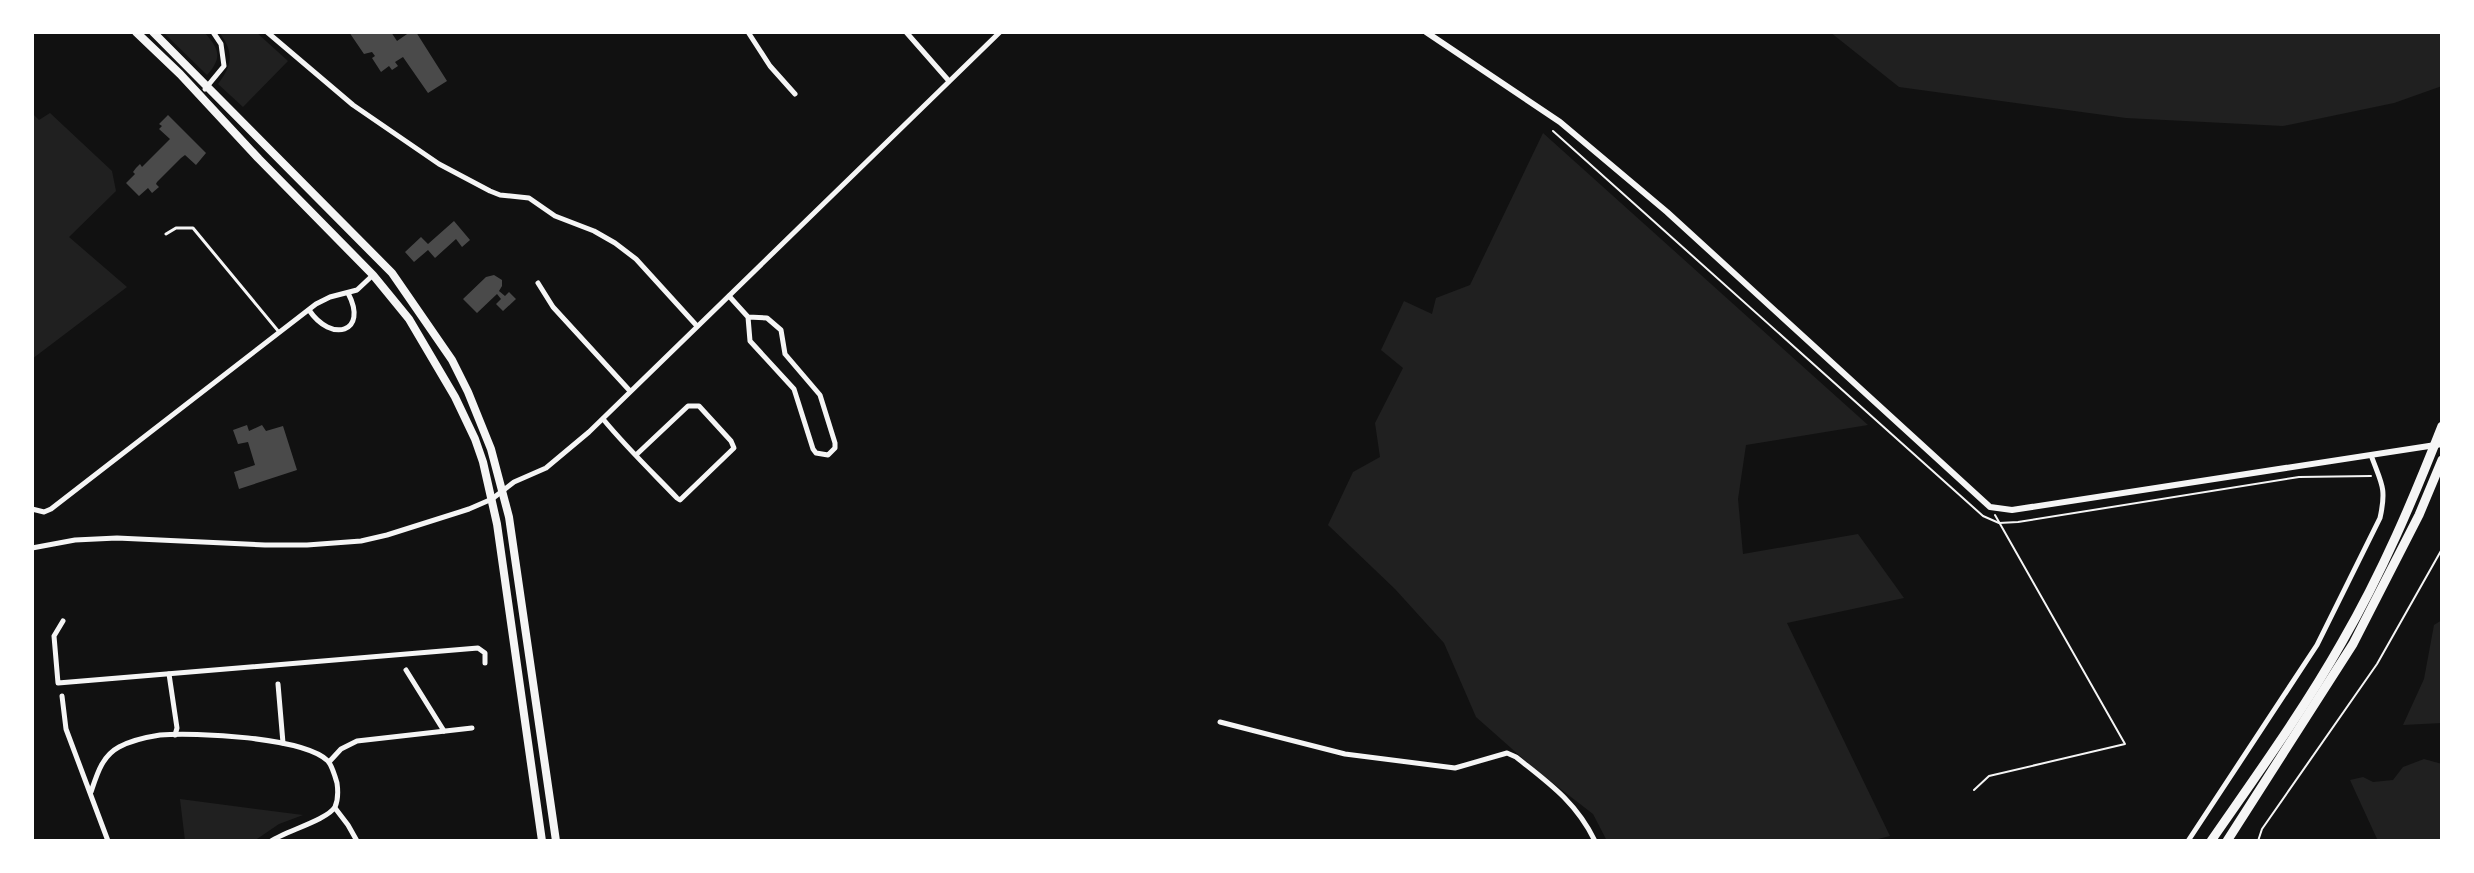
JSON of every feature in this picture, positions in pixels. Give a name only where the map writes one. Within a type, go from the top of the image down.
[{"type":"highway","points":[[2211,841],[2342,642],[2377,576],[2442,426]]},
{"type":"highway","points":[[2227,841],[2353,644],[2390,576],[2442,460]]},
{"type":"main road","points":[[136,32],[373,275],[416,330],[455,397],[475,439],[492,499],[542,841]]},
{"type":"main road","points":[[153,32],[398,280],[463,381],[483,426],[503,490],[556,841]]},
{"type":"street","points":[[198,94],[224,66],[225,55],[213,32]]},
{"type":"street","points":[[267,32],[353,105],[439,164],[500,195],[529,198],[555,216],[615,243],[636,259],[697,326]]},
{"type":"street","points":[[748,32],[770,66],[795,94]]},
{"type":"street","points":[[906,32],[949,81]]},
{"type":"street","points":[[32,548],[75,540],[117,538],[265,545],[336,544],[387,535],[492,499],[514,482],[546,468],[603,419],[1000,32]]},
{"type":"street","points":[[1426,32],[1560,122],[1667,212],[1990,507],[2012,510],[2442,444]]},
{"type":"street","points":[[32,509],[44,512],[51,509],[309,310],[330,297],[357,290],[373,275]]},
{"type":"street","points":[[538,283],[553,307],[630,391]]},
{"type":"street","points":[[309,310],[323,326],[344,330],[354,320],[355,314],[348,293]]},
{"type":"street","points":[[729,296],[748,317],[750,341],[796,392],[813,449],[822,455],[832,452],[835,443],[820,395],[785,354],[781,330],[767,318],[748,317]]},
{"type":"street","points":[[603,419],[636,455],[680,500],[734,448],[699,406],[688,406],[636,455]]},
{"type":"street","points":[[2188,841],[2317,645],[2380,518],[2383,481],[2371,455]]},
{"type":"street","points":[[63,621],[54,636],[58,683],[478,648],[485,653],[485,663]]},
{"type":"street","points":[[406,670],[444,731]]},
{"type":"street","points":[[169,674],[177,728],[175,735]]},
{"type":"street","points":[[278,684],[283,743]]},
{"type":"street","points":[[62,696],[66,729],[108,841]]},
{"type":"street","points":[[1220,722],[1345,754],[1455,768],[1507,753],[1568,799],[1586,822],[1595,841]]},
{"type":"street","points":[[329,762],[350,743],[472,728]]},
{"type":"street","points":[[91,792],[104,760],[120,746],[146,738],[175,735],[283,743],[317,754],[329,762],[338,791],[335,808],[328,815],[271,841]]},
{"type":"street","points":[[335,808],[357,841]]},
{"type":"lane","points":[[166,234],[176,228],[193,228],[279,332]]},
{"type":"path","points":[[1553,131],[1965,502],[1983,516],[1999,523],[2299,477],[2363,478],[2379,475]]},
{"type":"path","points":[[1974,790],[1989,776],[2125,744],[1990,507]]},
{"type":"path","points":[[2258,841],[2262,829],[2377,664],[2442,549]]},
{"type":"shaded area","points":[[163,32],[204,32],[217,53],[207,75]]},
{"type":"shaded area","points":[[219,32],[256,32],[288,61],[243,107],[218,84],[230,58]]},
{"type":"shaded area","points":[[1830,32],[2442,32],[2442,86],[2394,103],[2283,126],[2126,118],[1899,87]]},
{"type":"shaded area","points":[[32,113],[39,120],[50,113],[112,171],[116,191],[69,237],[127,287],[32,359]]},
{"type":"shaded area","points":[[1543,133],[1868,425],[1746,445],[1738,499],[1743,554],[1858,534],[1904,598],[1787,623],[1890,836],[1870,841],[1607,841],[1593,814],[1536,770],[1476,717],[1444,643],[1395,589],[1328,525],[1353,472],[1380,457],[1375,423],[1403,368],[1381,350],[1404,301],[1432,314],[1436,298],[1470,285]]},
{"type":"shaded area","points":[[2442,620],[2442,723],[2403,725],[2424,679],[2434,625]]},
{"type":"shaded area","points":[[2424,759],[2442,764],[2442,841],[2378,841],[2350,780],[2363,777],[2373,782],[2393,780],[2403,767]]},
{"type":"shaded area","points":[[180,799],[303,815],[279,824],[254,841],[185,841]]},
{"type":"building","points":[[349,32],[391,32],[397,41],[410,32],[416,32],[447,81],[428,93],[403,57],[395,62],[398,66],[392,70],[389,66],[381,72],[372,58],[375,56],[372,52],[364,54]]},
{"type":"building","points":[[168,115],[206,153],[196,165],[185,155],[157,182],[159,187],[152,193],[148,188],[139,196],[126,183],[140,164],[142,167],[170,139],[159,129],[162,126],[159,124]]},
{"type":"building","points":[[454,221],[470,240],[462,247],[456,239],[435,258],[428,250],[414,262],[405,252],[421,237],[428,244]]},
{"type":"building","points":[[494,275],[502,280],[499,291],[505,296],[509,292],[516,299],[503,311],[496,304],[501,299],[497,294],[477,313],[463,299],[486,277]]},
{"type":"building","points":[[247,425],[249,431],[262,425],[266,431],[283,426],[297,470],[239,489],[234,472],[255,465],[248,442],[238,444],[233,430]]}]
